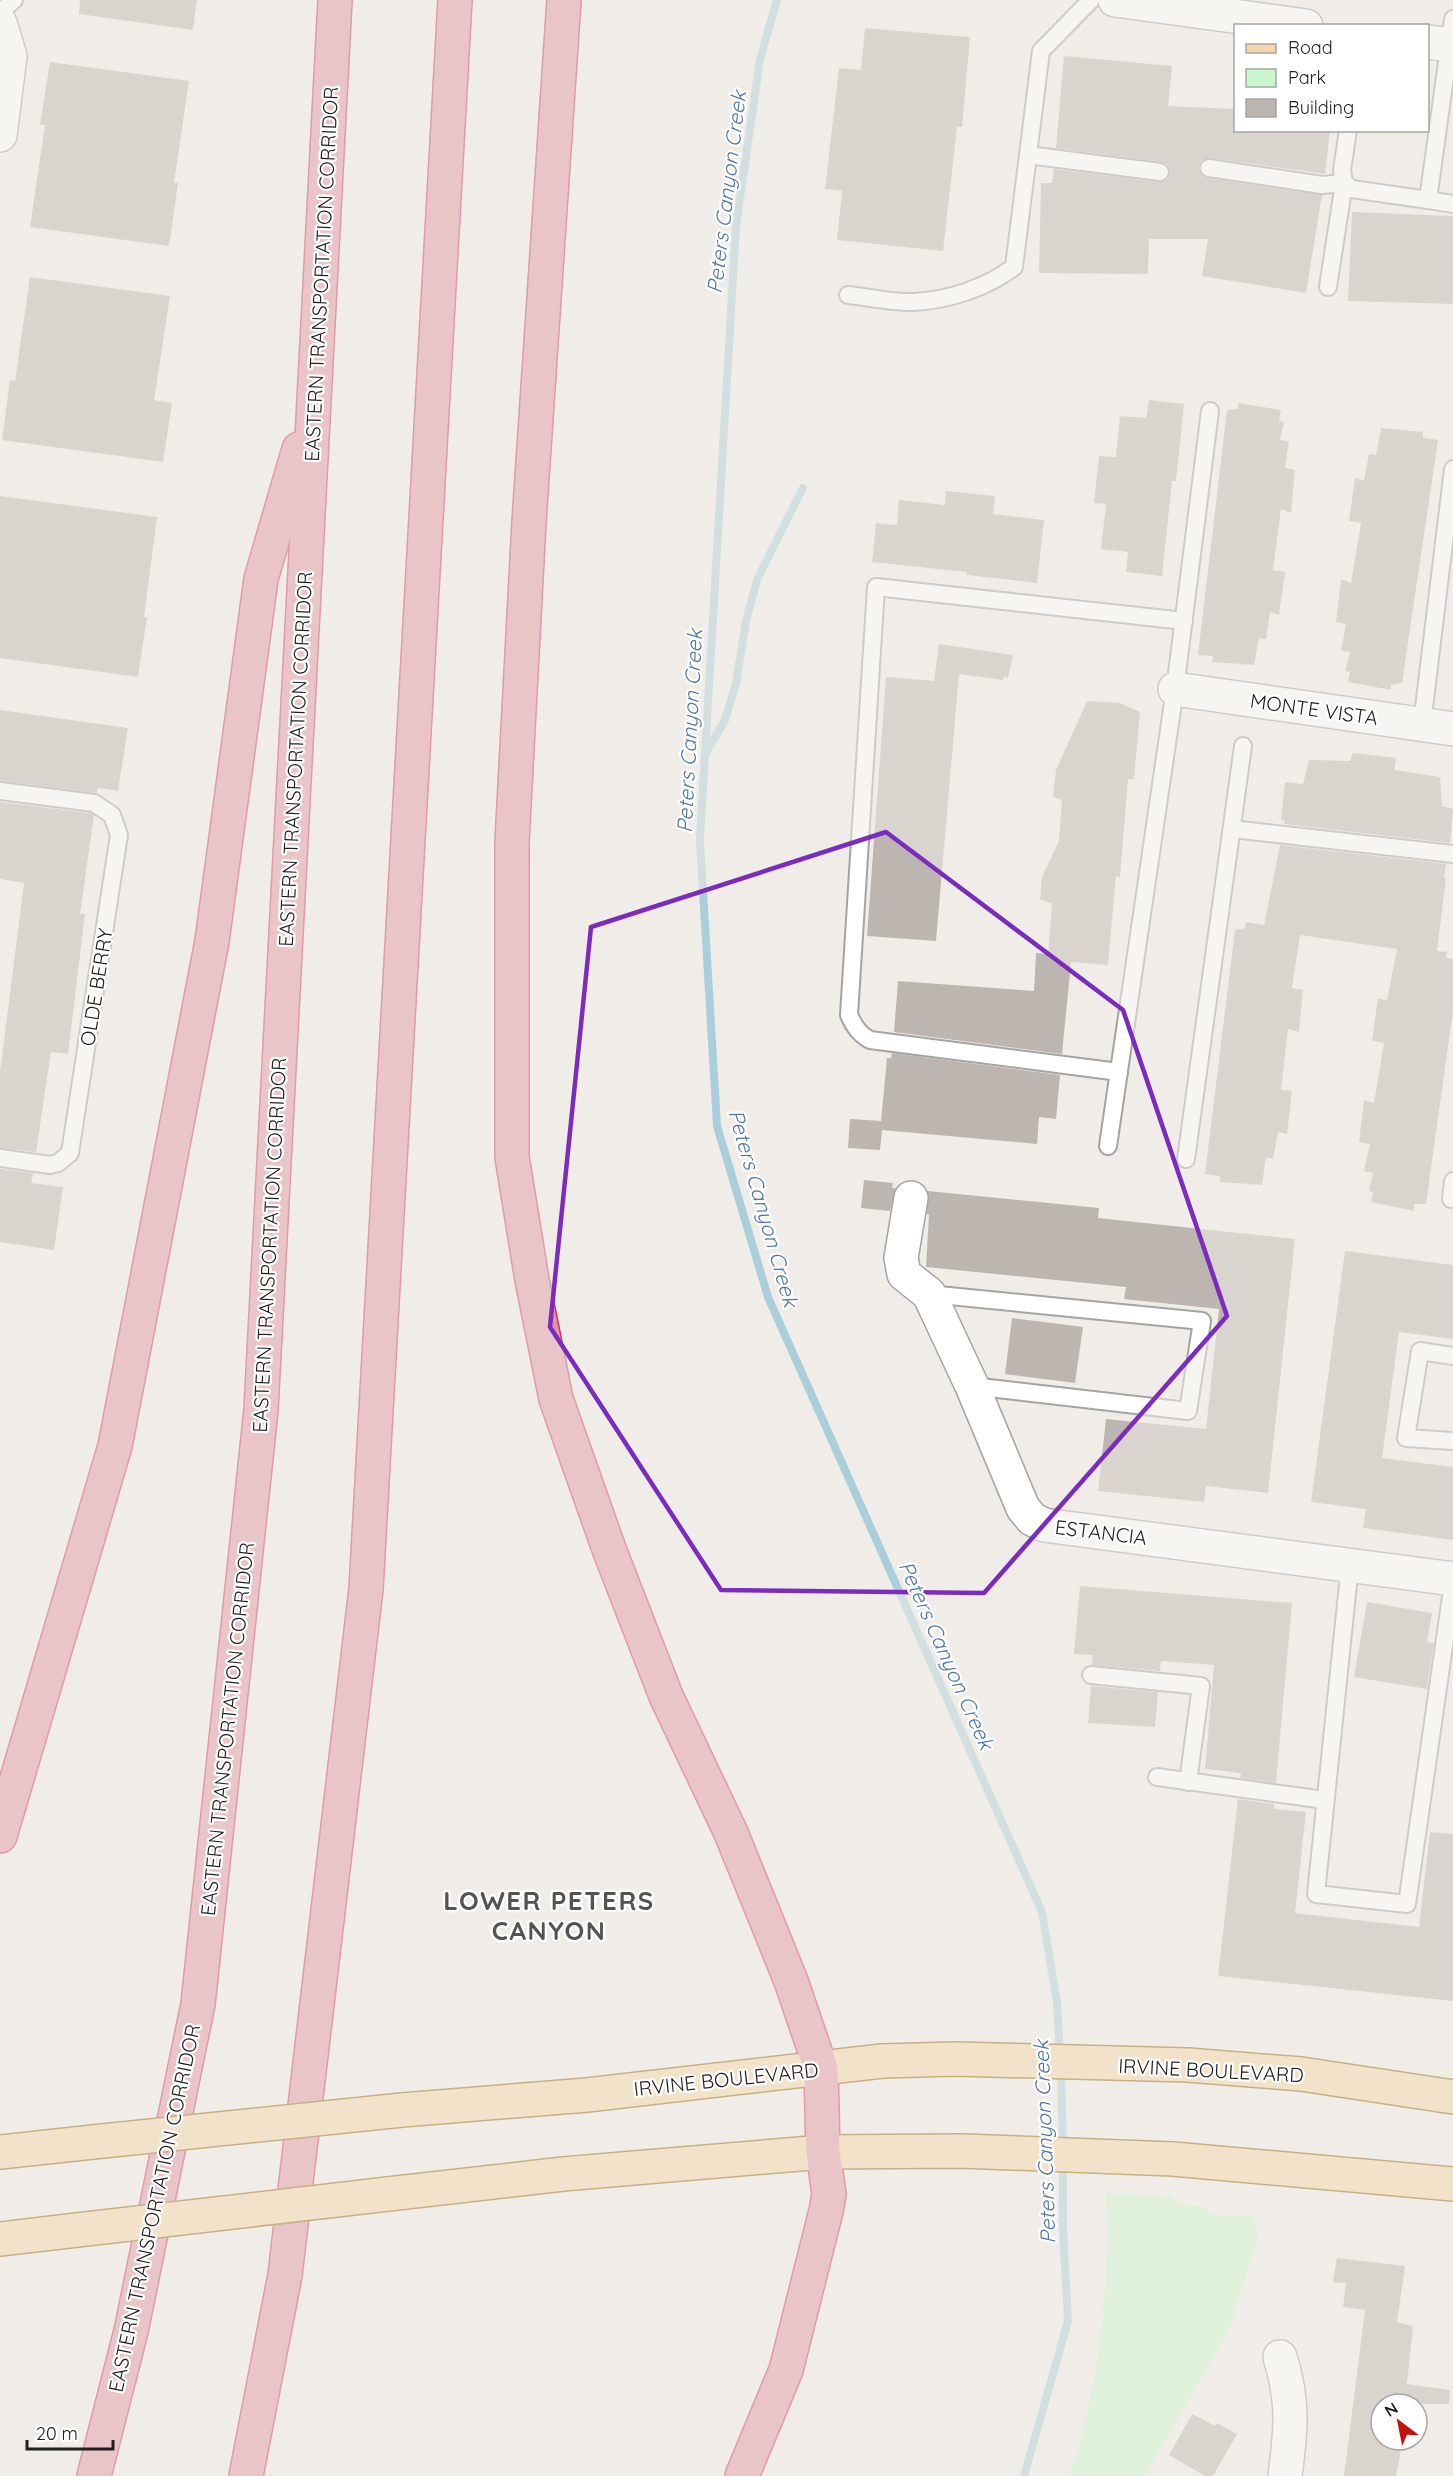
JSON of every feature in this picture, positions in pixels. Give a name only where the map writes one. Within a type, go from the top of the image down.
[{"type":"highway","name":"EASTERN TRANSPORTATION CORRIDOR","points":[[94,2476],[131,2331],[198,2004],[261,1410],[335,0]]},
{"type":"highway","points":[[246,2476],[285,2275],[366,1589],[455,0]]},
{"type":"highway","points":[[564,0],[529,522],[512,842],[512,1157],[532,1280],[556,1399],[666,1696],[731,1833],[791,1981],[821,2068],[823,2152],[829,2194],[826,2211],[786,2370],[742,2476]]},
{"type":"highway","points":[[0,1836],[115,1446],[212,941],[261,579],[315,395]]},
{"type":"main road","name":"IRVINE BOULEVARD","points":[[0,2152],[402,2110],[587,2095],[882,2061],[956,2059],[1170,2065],[1301,2074],[1453,2097]]},
{"type":"main road","points":[[0,2239],[563,2174],[823,2152],[962,2151],[1173,2159],[1453,2184]]},
{"type":"street","points":[[1115,0],[1291,24]]},
{"type":"street","points":[[0,23],[10,56],[0,135]]},
{"type":"street","name":"MONTE VISTA","points":[[1175,689],[1437,727]]},
{"type":"street","name":"ESTANCIA","points":[[911,1198],[901,1258],[904,1274],[929,1294],[972,1386],[1023,1508],[1032,1519],[1044,1525],[1350,1565],[1453,1581]]},
{"type":"street","points":[[1280,2357],[1288,2382],[1292,2427],[1285,2476]]},
{"type":"lane","points":[[0,12],[14,0]]},
{"type":"lane","points":[[848,295],[912,302],[956,295],[996,280],[1014,267],[1041,51],[1091,0]]},
{"type":"lane","points":[[1428,200],[1435,100],[1446,38]]},
{"type":"lane","points":[[1328,286],[1344,183],[1342,170],[1347,132]]},
{"type":"lane","points":[[1028,155],[1160,172]]},
{"type":"lane","points":[[1209,168],[1322,185],[1344,183],[1352,189],[1453,204]]},
{"type":"lane","points":[[1108,1146],[1175,689],[1210,411]]},
{"type":"lane","points":[[1437,727],[1453,469]]},
{"type":"lane","points":[[1119,1072],[870,1040],[855,1027],[849,1015],[876,587],[1184,621]]},
{"type":"lane","points":[[1186,1159],[1243,746]]},
{"type":"lane","name":"OLDE BERRY","points":[[0,791],[94,803],[112,815],[119,835],[70,1153],[50,1165],[0,1158]]},
{"type":"lane","points":[[1232,830],[1453,854]]},
{"type":"lane","points":[[1451,1199],[1453,1181]]},
{"type":"lane","points":[[929,1294],[1202,1321],[1188,1411],[972,1386]]},
{"type":"lane","points":[[1453,1356],[1420,1351],[1406,1438],[1453,1441]]},
{"type":"lane","points":[[1350,1565],[1316,1894],[1407,1904],[1453,1581]]},
{"type":"lane","points":[[1090,1675],[1201,1686],[1188,1782]]},
{"type":"lane","points":[[1156,1777],[1325,1800]]},
{"type":"highlighted area","points":[[886,832],[1123,1010],[1227,1316],[984,1593],[721,1590],[550,1327],[591,927]]},
{"type":"green space","points":[[1106,2193],[1172,2196],[1177,2203],[1201,2205],[1213,2215],[1254,2216],[1258,2237],[1229,2331],[1145,2476],[1070,2476],[1088,2407],[1100,2336],[1106,2265]]},
{"type":"building","points":[[80,0],[197,0],[193,30],[79,14]]},
{"type":"building","points":[[865,28],[970,37],[962,127],[957,127],[943,251],[837,240],[842,191],[825,189],[839,68],[861,70]]},
{"type":"building","points":[[1064,56],[1172,66],[1168,106],[1234,109],[1234,132],[1330,132],[1325,174],[1211,158],[1201,161],[1199,167],[1202,176],[1207,178],[1322,195],[1306,293],[1202,276],[1208,239],[1149,239],[1148,274],[1039,273],[1041,183],[1052,183],[1054,169],[1159,182],[1168,179],[1170,173],[1167,164],[1161,162],[1056,148]]},
{"type":"building","points":[[50,62],[189,81],[174,183],[178,183],[169,246],[30,227],[45,125],[40,125]]},
{"type":"building","points":[[1352,212],[1453,216],[1453,304],[1348,301]]},
{"type":"building","points":[[30,277],[170,296],[154,400],[172,403],[163,462],[2,440],[10,380],[15,381]]},
{"type":"building","points":[[1149,400],[1184,404],[1176,481],[1172,481],[1162,576],[1126,572],[1128,552],[1101,549],[1106,504],[1094,503],[1099,456],[1116,457],[1120,416],[1146,418]]},
{"type":"building","points":[[1238,403],[1281,410],[1279,420],[1284,422],[1280,440],[1289,441],[1285,468],[1295,470],[1291,513],[1281,509],[1273,570],[1285,572],[1279,615],[1270,612],[1266,639],[1259,638],[1254,665],[1212,662],[1213,656],[1198,655],[1227,410],[1238,409]]},
{"type":"building","points":[[1381,428],[1423,432],[1423,438],[1438,440],[1402,683],[1391,685],[1391,690],[1348,682],[1350,672],[1345,671],[1350,652],[1341,651],[1346,624],[1336,622],[1341,579],[1351,583],[1361,523],[1349,521],[1355,478],[1364,481],[1369,454],[1376,455]]},
{"type":"building","points":[[946,491],[995,496],[993,514],[1044,520],[1037,583],[967,575],[967,572],[872,562],[876,523],[897,525],[899,500],[945,505]]},
{"type":"building","points":[[0,496],[157,517],[144,617],[147,617],[138,677],[0,658]]},
{"type":"building","points":[[939,644],[1013,655],[1008,678],[1004,677],[1003,680],[959,674],[936,941],[867,936],[886,677],[934,681]]},
{"type":"building","points":[[1087,701],[1120,703],[1140,712],[1134,779],[1128,779],[1120,877],[1116,876],[1108,965],[1071,962],[1062,1054],[894,1032],[898,981],[1034,991],[1036,953],[1048,954],[1052,904],[1040,899],[1042,877],[1059,841],[1062,800],[1053,797],[1056,770]]},
{"type":"building","points":[[0,710],[128,728],[118,791],[98,788],[97,793],[0,781]]},
{"type":"building","points":[[1353,753],[1396,758],[1394,770],[1440,777],[1442,806],[1453,809],[1450,843],[1284,824],[1285,821],[1281,820],[1285,782],[1303,784],[1309,760],[1350,761]]},
{"type":"building","points":[[0,802],[94,815],[80,914],[85,914],[68,1054],[51,1052],[36,1152],[0,1148],[0,1072],[24,883],[0,879]]},
{"type":"building","points":[[1280,845],[1446,864],[1437,951],[1447,952],[1446,958],[1453,959],[1453,1011],[1426,1204],[1414,1204],[1414,1211],[1371,1202],[1373,1192],[1369,1191],[1373,1173],[1364,1171],[1370,1144],[1359,1142],[1364,1100],[1374,1103],[1384,1043],[1372,1041],[1378,998],[1387,1000],[1397,949],[1300,935],[1292,988],[1303,990],[1299,1032],[1288,1029],[1281,1090],[1292,1091],[1287,1134],[1278,1132],[1273,1159],[1266,1157],[1262,1185],[1220,1182],[1220,1176],[1205,1174],[1235,930],[1245,928],[1246,922],[1264,925]]},
{"type":"building","points":[[892,1053],[1060,1075],[1056,1119],[1039,1117],[1037,1144],[882,1130],[880,1150],[848,1148],[850,1119],[881,1121],[887,1058],[891,1058]]},
{"type":"building","points":[[0,1169],[33,1173],[31,1183],[63,1187],[54,1250],[0,1242]]},
{"type":"building","points":[[864,1180],[893,1183],[892,1188],[896,1188],[890,1211],[861,1208]]},
{"type":"building","points":[[928,1191],[1099,1208],[1098,1218],[1295,1239],[1268,1493],[1206,1486],[1204,1502],[1098,1491],[1106,1419],[1206,1429],[1219,1309],[1124,1299],[1126,1287],[926,1267]]},
{"type":"building","points":[[1345,1251],[1453,1265],[1453,1339],[1399,1332],[1382,1458],[1453,1467],[1453,1540],[1363,1528],[1366,1509],[1311,1502]]},
{"type":"building","points":[[1012,1318],[1083,1327],[1075,1383],[1005,1374]]},
{"type":"building","points":[[1080,1586],[1292,1603],[1276,1783],[1240,1778],[1241,1773],[1205,1769],[1214,1665],[1161,1661],[1160,1671],[1092,1665],[1093,1655],[1074,1654]]},
{"type":"building","points":[[1367,1602],[1432,1613],[1427,1642],[1434,1643],[1427,1689],[1354,1677]]},
{"type":"building","points":[[1091,1686],[1158,1692],[1155,1727],[1088,1723]]},
{"type":"building","points":[[1238,1799],[1274,1804],[1274,1809],[1306,1812],[1295,1913],[1419,1927],[1430,1832],[1453,1834],[1453,2001],[1218,1976]]},
{"type":"building","points":[[1337,2258],[1405,2266],[1397,2322],[1413,2326],[1407,2384],[1450,2390],[1449,2404],[1429,2404],[1429,2392],[1369,2392],[1369,2452],[1400,2452],[1396,2476],[1344,2476],[1365,2310],[1343,2307],[1346,2283],[1333,2282]]},
{"type":"building","points":[[1192,2414],[1215,2426],[1217,2423],[1237,2434],[1213,2476],[1205,2476],[1169,2455]]},
{"type":"waterway","name":"Peters Canyon Creek","points":[[777,0],[760,59],[736,226],[700,840],[717,1126],[768,1297],[1042,1912],[1057,2003],[1060,2056]]},
{"type":"waterway","points":[[706,753],[725,720],[736,683],[746,621],[757,580],[803,488]]},
{"type":"waterway","name":"Peters Canyon Creek","points":[[1061,2069],[1063,2149]]},
{"type":"waterway","name":"Peters Canyon Creek","points":[[1024,2476],[1068,2321],[1063,2230],[1063,2162]]},
{"type":"district","name":"LOWER PETERS CANYON","points":[[549,1915]]}]
